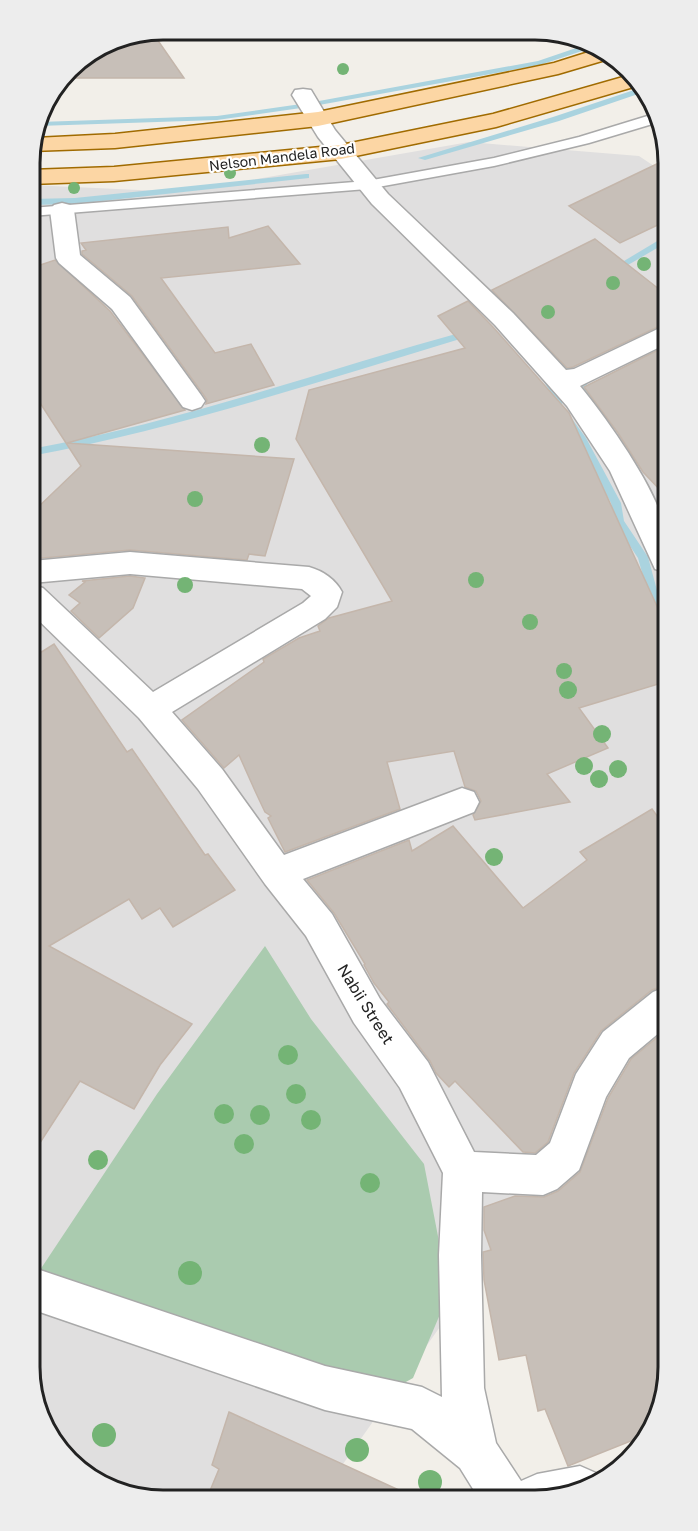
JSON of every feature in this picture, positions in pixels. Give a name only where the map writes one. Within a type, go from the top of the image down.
[{"type":"main road","name":"Nelson Mandela Road","points":[[42,145],[114,141],[318,119],[558,68],[595,57]]},
{"type":"main road","name":"Nelson Mandela Road","points":[[41,177],[114,174],[341,152],[496,120],[626,83]]},
{"type":"street","points":[[303,95],[341,152],[398,220],[512,327],[560,380],[618,461],[635,492],[658,544]]},
{"type":"street","points":[[62,210],[68,258],[121,303],[192,401]]},
{"type":"street","points":[[560,380],[579,378],[658,337]]},
{"type":"street","points":[[41,571],[129,563],[309,578],[327,592],[326,599],[314,611],[150,709]]},
{"type":"street","name":"Nabii Street","points":[[41,604],[150,709],[210,779],[319,925],[367,1011],[414,1076],[463,1171],[460,1255],[462,1388],[476,1452],[501,1490]]},
{"type":"street","points":[[278,873],[462,801]]},
{"type":"street","points":[[463,1171],[543,1176],[565,1156],[590,1087],[615,1045],[657,1011]]},
{"type":"street","points":[[40,1290],[324,1388],[422,1409],[476,1452]]},
{"type":"lane","points":[[41,211],[367,185],[494,162],[584,140],[649,120]]},
{"type":"shaded area","points":[[469,142],[639,156],[658,169],[657,1019],[325,1490],[156,1490],[124,1484],[109,1478],[83,1460],[61,1436],[45,1399],[40,1367],[41,186],[183,192]]},
{"type":"green space","points":[[265,946],[311,1019],[424,1164],[449,1293],[413,1378],[372,1401],[213,1367],[40,1313],[40,1270],[157,1094]]},
{"type":"building","points":[[158,41],[184,78],[76,78],[95,61],[117,50],[140,43]]},
{"type":"building","points":[[658,163],[658,225],[620,243],[569,206]]},
{"type":"building","points":[[268,226],[300,264],[161,278],[215,353],[251,344],[274,385],[206,404],[207,400],[203,394],[132,296],[82,254],[82,251],[86,250],[81,243],[228,227],[229,238]]},
{"type":"building","points":[[595,239],[658,288],[658,327],[567,368],[492,290]]},
{"type":"building","points":[[55,260],[110,311],[185,410],[67,443],[294,459],[265,556],[249,554],[247,560],[130,550],[41,558],[41,505],[81,466],[41,404],[41,265]]},
{"type":"building","points":[[468,301],[569,413],[658,608],[658,684],[579,708],[608,748],[547,774],[570,802],[475,820],[473,815],[481,801],[476,791],[465,787],[454,751],[387,762],[400,809],[285,852],[268,818],[271,816],[265,812],[239,755],[224,768],[182,720],[264,662],[263,659],[299,638],[320,631],[318,626],[329,618],[392,601],[296,439],[309,390],[465,348],[438,316]]},
{"type":"building","points":[[658,350],[658,487],[643,472],[584,387]]},
{"type":"building","points":[[130,576],[145,578],[133,608],[99,638],[71,611],[80,603],[69,595],[85,582],[82,581]]},
{"type":"building","points":[[54,644],[127,752],[132,749],[205,855],[208,854],[235,890],[173,927],[160,908],[142,919],[129,899],[49,946],[192,1024],[160,1065],[134,1109],[80,1081],[40,1142],[41,653]]},
{"type":"building","points":[[652,809],[657,816],[657,988],[601,1031],[574,1073],[548,1142],[535,1153],[523,1152],[455,1081],[449,1087],[436,1073],[430,1061],[387,1004],[389,1002],[374,983],[334,913],[307,880],[409,840],[412,851],[453,826],[523,908],[587,860],[580,852]]},
{"type":"building","points":[[657,1037],[657,1375],[655,1391],[648,1414],[633,1440],[568,1466],[545,1409],[538,1411],[526,1355],[499,1360],[484,1280],[483,1252],[491,1250],[484,1230],[484,1207],[515,1196],[544,1197],[558,1191],[580,1172],[608,1098],[631,1059]]},
{"type":"building","points":[[229,1412],[399,1490],[210,1490],[219,1469],[212,1465]]},
{"type":"waterway","points":[[47,124],[217,118],[308,105],[540,63],[579,49]]},
{"type":"waterway","points":[[422,158],[556,119],[635,93]]},
{"type":"waterway","points":[[41,202],[75,201],[306,176]]},
{"type":"waterway","points":[[613,270],[658,244]]},
{"type":"waterway","points":[[527,323],[536,336],[579,378],[601,416]]},
{"type":"waterway","points":[[41,451],[90,442],[230,405],[470,333]]},
{"type":"waterway","points":[[548,380],[558,397],[557,405],[581,438],[616,503],[619,522],[643,557],[658,603]]}]
